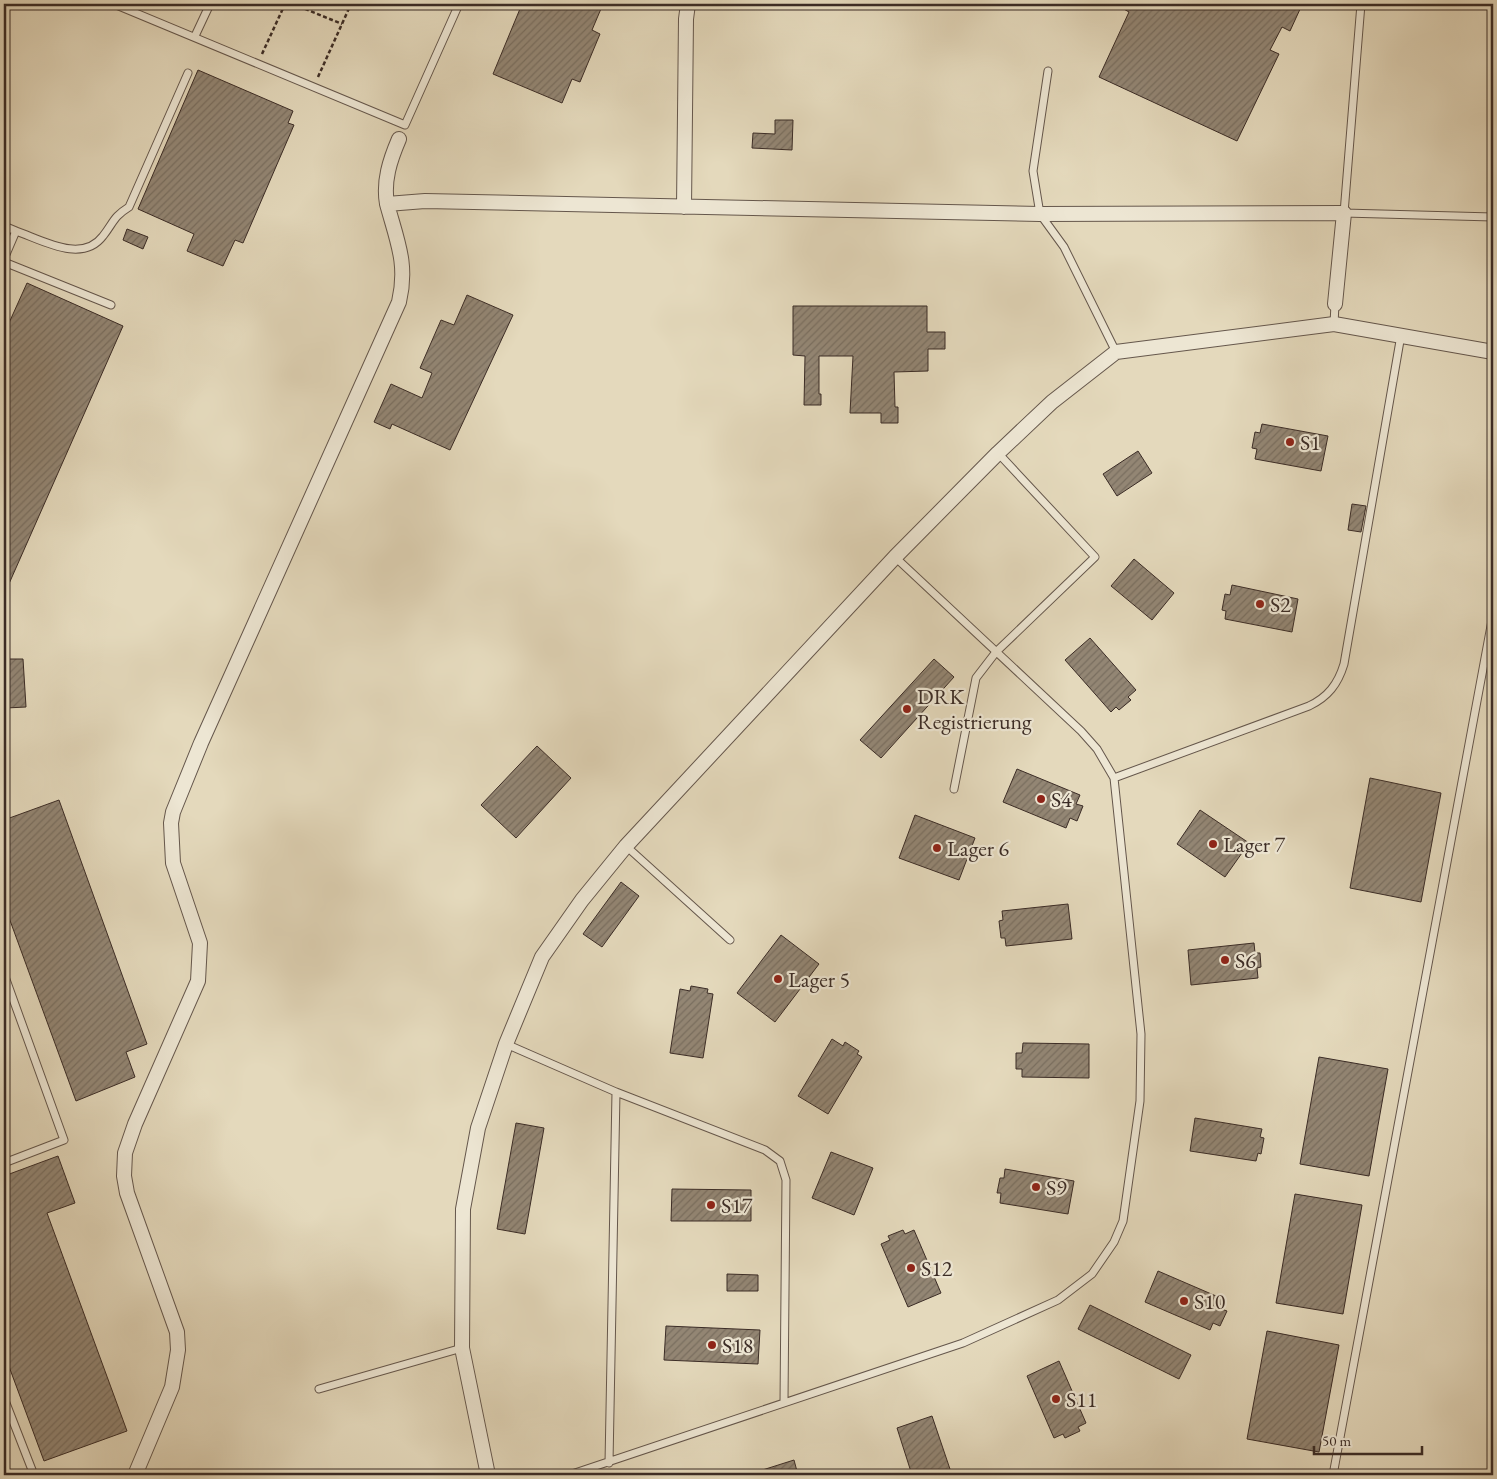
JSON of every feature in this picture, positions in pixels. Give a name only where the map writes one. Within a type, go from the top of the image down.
[{"type":"street","points":[[684,206],[686,20],[688,4]]},
{"type":"street","points":[[134,1475],[166,1405],[177,1366],[177,1332],[127,1193],[124,1176],[125,1153],[134,1124],[198,981],[200,943],[174,863],[171,845],[173,812],[212,716],[399,302],[404,282],[403,263],[385,190],[388,170],[399,139]]},
{"type":"street","points":[[387,204],[425,201],[1040,214],[1344,213],[1336,304]]},
{"type":"street","points":[[488,1475],[462,1348],[463,1209],[478,1128],[506,1044],[542,956],[582,900],[626,846],[895,557],[998,452],[1052,402],[1116,352],[1334,324],[1493,352]]},
{"type":"lane","points":[[114,4],[258,62],[406,125]]},
{"type":"lane","points":[[195,36],[210,4]]},
{"type":"lane","points":[[399,139],[459,4]]},
{"type":"lane","points":[[1361,4],[1344,213],[1493,217]]},
{"type":"lane","points":[[1048,71],[1033,171],[1040,214],[1064,246],[1116,352]]},
{"type":"lane","points":[[4,226],[68,250],[85,249],[95,245],[115,216],[129,207],[188,73]]},
{"type":"lane","points":[[16,231],[4,260],[111,305]]},
{"type":"lane","points":[[1334,324],[1336,304]]},
{"type":"lane","points":[[1114,778],[1309,706],[1324,698],[1335,686],[1344,664],[1402,335]]},
{"type":"lane","points":[[954,789],[976,678],[996,652],[1095,556],[998,452]]},
{"type":"lane","points":[[569,1475],[963,1343],[1058,1300],[1092,1274],[1114,1242],[1123,1221],[1140,1101],[1141,1034],[1114,778],[1097,749],[1081,731],[895,557]]},
{"type":"lane","points":[[1333,1475],[1493,615]]},
{"type":"lane","points":[[626,846],[730,940]]},
{"type":"lane","points":[[4,974],[64,1140],[4,1162]]},
{"type":"lane","points":[[506,1044],[616,1092],[776,1156],[783,1167],[786,1180],[784,1402]]},
{"type":"lane","points":[[609,1463],[616,1092]]},
{"type":"lane","points":[[319,1390],[462,1348]]},
{"type":"lane","points":[[4,1398],[34,1475]]},
{"type":"path","points":[[258,62],[285,4]]},
{"type":"path","points":[[293,4],[342,24]]},
{"type":"path","points":[[314,86],[351,4]]},
{"type":"building","points":[[522,4],[603,4],[592,30],[600,34],[580,82],[572,79],[562,103],[493,74]]},
{"type":"building","points":[[1115,4],[1294,4],[1301,7],[1290,31],[1282,27],[1270,50],[1279,54],[1237,141],[1099,77],[1129,12]]},
{"type":"building","points":[[198,70],[293,111],[288,123],[294,125],[243,243],[235,240],[223,266],[187,251],[194,234],[138,209]]},
{"type":"building","points":[[775,120],[793,120],[792,150],[752,148],[753,133],[775,134]]},
{"type":"building","points":[[127,229],[148,237],[143,249],[123,240]]},
{"type":"building","points":[[27,283],[123,326],[4,595],[4,334]]},
{"type":"building","points":[[467,295],[513,315],[450,450],[392,424],[390,429],[374,422],[391,384],[422,398],[432,373],[420,368],[441,320],[454,325]]},
{"type":"building","points":[[793,306],[927,306],[927,332],[945,332],[945,349],[928,349],[928,371],[894,372],[895,407],[898,407],[898,423],[881,423],[881,413],[850,413],[853,356],[819,356],[819,394],[821,394],[821,405],[804,405],[805,356],[793,355]]},
{"type":"building","name":"S1","points":[[1262,424],[1328,436],[1321,471],[1255,459],[1257,449],[1252,448],[1255,432],[1260,433]]},
{"type":"building","points":[[1138,451],[1152,473],[1117,496],[1103,474]]},
{"type":"building","points":[[1352,504],[1366,506],[1361,532],[1348,530]]},
{"type":"building","points":[[1134,559],[1174,593],[1152,620],[1111,586]]},
{"type":"building","name":"S2","points":[[1232,585],[1298,599],[1292,632],[1225,619],[1226,611],[1222,610],[1225,594],[1230,595]]},
{"type":"building","points":[[1090,638],[1136,690],[1128,697],[1131,700],[1119,710],[1116,707],[1111,712],[1065,660]]},
{"type":"building","points":[[4,659],[23,659],[26,707],[6,708]]},
{"type":"building","name":"DRK Registrierung","points":[[934,659],[954,677],[881,758],[860,740]]},
{"type":"building","points":[[537,746],[571,778],[516,838],[481,805]]},
{"type":"building","name":"S4","points":[[1017,769],[1080,795],[1076,804],[1083,806],[1077,821],[1070,818],[1066,828],[1003,802]]},
{"type":"building","points":[[1370,778],[1441,793],[1421,902],[1350,888]]},
{"type":"building","points":[[59,800],[147,1044],[126,1052],[135,1077],[76,1101],[4,904],[4,820]]},
{"type":"building","name":"Lager 7","points":[[1200,810],[1249,843],[1225,877],[1177,844]]},
{"type":"building","name":"Lager 6","points":[[915,815],[975,838],[959,880],[899,858]]},
{"type":"building","points":[[621,882],[639,896],[602,947],[583,934]]},
{"type":"building","points":[[1068,904],[1072,939],[1006,946],[1005,938],[1001,938],[999,921],[1003,920],[1002,911]]},
{"type":"building","name":"Lager 5","points":[[781,935],[819,964],[775,1022],[737,993]]},
{"type":"building","name":"S6","points":[[1254,943],[1255,953],[1260,953],[1261,967],[1257,968],[1258,978],[1191,985],[1188,950]]},
{"type":"building","points":[[691,986],[708,989],[707,993],[713,994],[703,1058],[670,1053],[680,989],[690,991]]},
{"type":"building","points":[[832,1039],[843,1046],[845,1042],[859,1051],[857,1054],[862,1057],[828,1114],[798,1096]]},
{"type":"building","points":[[1023,1043],[1089,1044],[1089,1078],[1022,1077],[1022,1069],[1016,1069],[1016,1053],[1022,1053]]},
{"type":"building","points":[[1319,1057],[1388,1069],[1369,1176],[1300,1164]]},
{"type":"building","points":[[1195,1118],[1262,1129],[1260,1137],[1264,1138],[1261,1154],[1258,1153],[1256,1161],[1190,1151]]},
{"type":"building","points":[[516,1123],[544,1128],[525,1234],[497,1229]]},
{"type":"building","points":[[831,1152],[873,1168],[854,1215],[812,1198]]},
{"type":"building","points":[[58,1156],[75,1203],[47,1213],[127,1431],[44,1461],[4,1353],[4,1176]]},
{"type":"building","name":"S9","points":[[1005,1169],[1074,1181],[1068,1214],[1000,1203],[1001,1193],[997,1193],[1000,1178],[1004,1178]]},
{"type":"building","name":"S17","points":[[672,1189],[751,1190],[751,1221],[671,1221]]},
{"type":"building","points":[[1295,1194],[1362,1205],[1343,1314],[1276,1303]]},
{"type":"building","name":"S12","points":[[903,1230],[905,1234],[914,1230],[941,1293],[908,1307],[881,1244],[890,1240],[888,1236]]},
{"type":"building","name":"S10","points":[[1158,1271],[1223,1299],[1219,1308],[1227,1311],[1220,1326],[1213,1323],[1210,1330],[1145,1302]]},
{"type":"building","points":[[727,1274],[758,1275],[758,1291],[727,1291]]},
{"type":"building","points":[[1090,1305],[1191,1355],[1179,1379],[1078,1329]]},
{"type":"building","name":"S18","points":[[666,1326],[760,1330],[758,1364],[664,1360]]},
{"type":"building","points":[[1267,1331],[1339,1345],[1319,1452],[1247,1439]]},
{"type":"building","name":"S11","points":[[1059,1361],[1086,1423],[1078,1427],[1080,1431],[1065,1438],[1063,1434],[1054,1438],[1027,1376]]},
{"type":"building","points":[[932,1416],[952,1475],[912,1475],[897,1428]]},
{"type":"building","points":[[794,1460],[798,1475],[753,1475],[753,1473]]},
{"type":"place","name":"S1","points":[[1290,442]]},
{"type":"place","name":"S2","points":[[1260,604]]},
{"type":"place","name":"DRK Registrierung","points":[[907,709]]},
{"type":"place","name":"S4","points":[[1041,799]]},
{"type":"place","name":"Lager 7","points":[[1213,844]]},
{"type":"place","name":"Lager 6","points":[[937,848]]},
{"type":"place","name":"S6","points":[[1225,960]]},
{"type":"place","name":"Lager 5","points":[[778,979]]},
{"type":"place","name":"S9","points":[[1036,1187]]},
{"type":"place","name":"S17","points":[[711,1205]]},
{"type":"place","name":"S12","points":[[911,1268]]},
{"type":"place","name":"S10","points":[[1184,1301]]},
{"type":"place","name":"S18","points":[[712,1345]]},
{"type":"place","name":"S11","points":[[1056,1399]]}]
